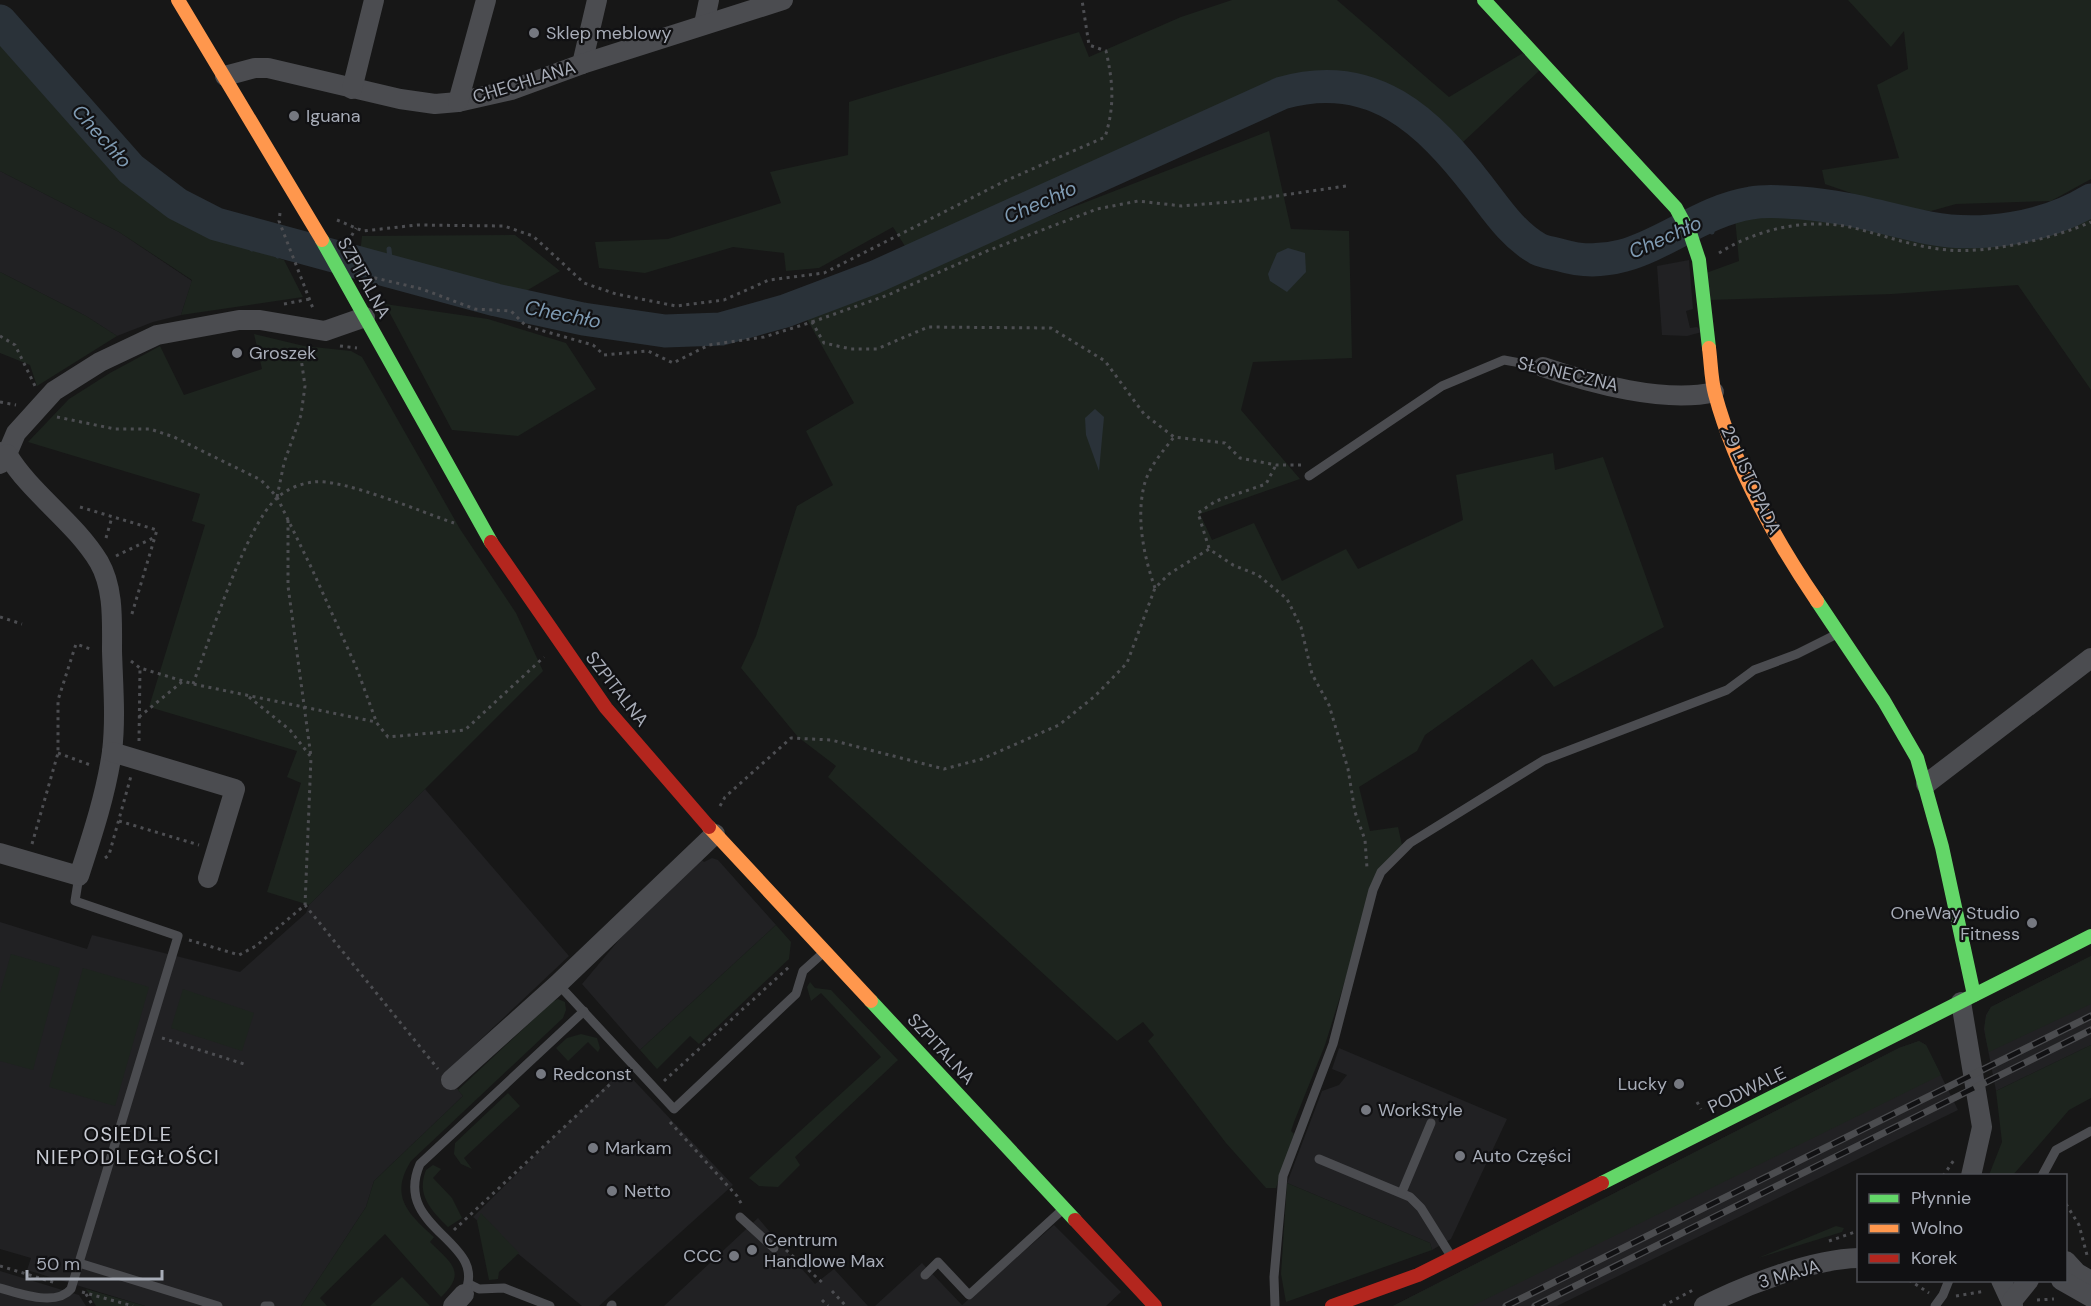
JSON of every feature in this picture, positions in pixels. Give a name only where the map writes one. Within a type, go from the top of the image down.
[{"type":"street","name":"SZPITALNA","points":[[178,0],[309,216],[480,526],[606,708],[715,834],[1155,1306]]},
{"type":"street","points":[[352,89],[374,0]]},
{"type":"street","points":[[582,64],[597,0]]},
{"type":"street","points":[[704,24],[709,0]]},
{"type":"street","name":"29 LISTOPADA","points":[[1484,0],[1676,208],[1691,236],[1700,265],[1714,392],[1725,426],[1751,486],[1787,557],[1884,701],[1917,758],[1926,784],[1968,999],[1981,1118],[1981,1135],[1971,1174]]},
{"type":"street","points":[[458,102],[486,1]]},
{"type":"street","name":"CHECHLANA","points":[[225,76],[255,68],[268,68],[352,89],[435,104],[458,102],[511,90],[582,64],[774,1]]},
{"type":"street","points":[[0,853],[79,876],[98,814],[112,752],[119,652],[108,579],[98,561],[73,529],[2,457],[16,433],[54,391],[100,362],[157,335],[239,320],[260,320],[325,331],[365,317]]},
{"type":"street","name":"SŁONECZNA","points":[[1543,367],[1634,390],[1696,397],[1714,392]]},
{"type":"street","points":[[1926,784],[2091,658]]},
{"type":"street","points":[[112,752],[235,789],[208,878]]},
{"type":"street","points":[[451,1080],[558,984],[715,834]]},
{"type":"street","name":"PODWALE","points":[[1370,1306],[1418,1275],[2091,936]]},
{"type":"street","name":"29 LISTOPADA","points":[[1960,1174],[1975,1154]]},
{"type":"street","name":"3 MAJA","points":[[1704,1306],[1750,1286],[1853,1250]]},
{"type":"street","points":[[2067,1262],[2077,1273],[2091,1281]]},
{"type":"street","name":"PODWALE","points":[[1332,1306],[1418,1275]]},
{"type":"street","points":[[1997,1287],[2018,1303],[2029,1282]]},
{"type":"street","points":[[2059,1289],[2091,1297]]},
{"type":"lane","name":"SŁONECZNA","points":[[1309,476],[1442,386],[1504,360],[1543,367]]},
{"type":"lane","points":[[1275,1306],[1275,1265],[1283,1176],[1334,1044],[1373,890],[1381,872],[1410,843],[1544,760],[1727,690],[1754,670],[1797,654],[1837,634]]},
{"type":"lane","points":[[0,1288],[53,1305],[68,1296],[178,936],[75,901],[79,876]]},
{"type":"lane","points":[[558,984],[674,1109],[796,994],[803,971],[825,951]]},
{"type":"lane","points":[[550,1306],[504,1288],[479,1289],[462,1295],[467,1268],[447,1237],[422,1214],[414,1199],[413,1180],[420,1164],[584,1011]]},
{"type":"lane","points":[[1402,1192],[1431,1124]]},
{"type":"lane","points":[[2043,1174],[2056,1150],[2091,1131]]},
{"type":"lane","points":[[1319,1159],[1402,1192],[1421,1208],[1452,1258]]},
{"type":"lane","points":[[925,1275],[938,1262],[969,1295],[1065,1207]]},
{"type":"lane","points":[[743,1215],[777,1246]]},
{"type":"lane","points":[[79,1263],[218,1306]]},
{"type":"lane","points":[[1935,1306],[1949,1282]]},
{"type":"lane","points":[[265,1306],[270,1306]]},
{"type":"path","points":[[339,220],[363,231],[417,225],[504,226],[533,236],[584,283],[616,294],[676,306],[724,300],[770,280],[824,273],[1005,181],[1105,137],[1112,117],[1114,87],[1106,51],[1089,45],[1082,0]]},
{"type":"path","points":[[362,275],[422,289],[475,309],[511,311],[526,326],[593,345],[604,355],[648,351],[673,363],[709,345],[764,337],[888,295],[987,251],[1097,209],[1138,201],[1182,206],[1242,201],[1346,186]]},
{"type":"path","points":[[279,220],[316,316]]},
{"type":"path","points":[[1700,265],[1733,244],[1777,229],[1812,222],[1850,227],[1903,244],[1951,250],[2025,243],[2091,222]]},
{"type":"path","points":[[346,244],[356,228]]},
{"type":"path","points":[[276,305],[310,299]]},
{"type":"path","points":[[812,322],[824,343],[851,349],[877,349],[928,327],[1051,328],[1105,361],[1144,414],[1174,437],[1225,443],[1240,458],[1276,465],[1266,484],[1216,501],[1198,513],[1209,549],[1233,565],[1258,575],[1287,599],[1301,627],[1312,674],[1329,705],[1348,769],[1355,812],[1365,840],[1367,867],[1373,890]]},
{"type":"path","points":[[0,336],[15,345],[37,391]]},
{"type":"path","points":[[193,684],[258,523],[277,497],[284,463],[301,415],[305,386],[301,358],[304,342]]},
{"type":"path","points":[[0,402],[22,406]]},
{"type":"path","points":[[52,416],[115,429],[150,429],[174,437],[261,480],[277,497],[288,519],[357,669],[376,722],[388,737],[465,730],[548,654]]},
{"type":"path","points":[[1155,588],[1146,563],[1142,530],[1144,485],[1160,455],[1174,437]]},
{"type":"path","points":[[277,497],[296,487],[316,482],[357,489],[461,526]]},
{"type":"path","points":[[73,505],[157,530],[130,622]]},
{"type":"path","points":[[103,546],[112,517]]},
{"type":"path","points":[[288,519],[288,586],[302,708],[311,757],[305,905],[449,1082],[451,1080]]},
{"type":"path","points":[[112,558],[154,538]]},
{"type":"path","points":[[718,808],[725,797],[791,738],[831,740],[944,769],[982,759],[1059,725],[1095,696],[1126,663],[1155,588],[1169,574],[1209,549]]},
{"type":"path","points":[[0,617],[22,624]]},
{"type":"path","points":[[30,851],[58,753],[58,700],[76,644],[98,651],[119,652],[140,668],[193,684],[376,722]]},
{"type":"path","points":[[139,717],[183,681]]},
{"type":"path","points":[[247,696],[290,730],[311,757]]},
{"type":"path","points":[[58,753],[108,772]]},
{"type":"path","points":[[98,814],[217,850]]},
{"type":"path","points":[[178,936],[239,955],[256,946],[305,905]]},
{"type":"path","points":[[655,1089],[794,962]]},
{"type":"path","points":[[148,1034],[244,1064]]},
{"type":"path","points":[[453,1232],[623,1072],[631,1080]]},
{"type":"path","points":[[668,1121],[737,1196],[743,1215]]},
{"type":"path","points":[[2067,1206],[2079,1225],[2088,1259]]},
{"type":"path","points":[[1853,1250],[1857,1235]]},
{"type":"path","points":[[777,1246],[824,1284]]},
{"type":"path","points":[[1909,1282],[1921,1290],[1936,1294]]},
{"type":"path","points":[[1953,1296],[1997,1287]]},
{"type":"path","points":[[2018,1303],[2059,1289]]},
{"type":"path","points":[[832,1292],[846,1306]]},
{"type":"path","points":[[85,1293],[93,1306]]},
{"type":"path","points":[[822,1300],[828,1306]]},
{"type":"shaded area","points":[[1232,0],[1337,0],[1449,97],[1523,53],[1540,70],[1462,143],[1403,96],[1349,81],[1309,80],[1271,86],[908,251],[893,227],[819,268],[786,271],[784,253],[733,247],[645,273],[599,268],[595,242],[668,239],[781,203],[770,172],[848,155],[849,102],[1079,32],[1089,57],[1181,17]]},
{"type":"shaded area","points":[[1848,0],[2091,0],[2091,179],[2051,201],[1956,204],[1931,211],[1897,209],[1825,184],[1822,170],[1899,158],[1877,85],[1908,69],[1904,31],[1891,47]]},
{"type":"shaded area","points":[[0,35],[138,188],[206,234],[284,260],[303,297],[181,315],[192,280],[119,232],[0,171]]},
{"type":"shaded area","points":[[1269,131],[1291,229],[1349,231],[1352,358],[1253,362],[1241,410],[1300,479],[1200,514],[1212,540],[1254,523],[1282,581],[1346,549],[1358,569],[1463,520],[1456,475],[1553,453],[1555,470],[1603,457],[1664,627],[1554,687],[1532,659],[1425,735],[1417,751],[1359,787],[1370,831],[1398,827],[1402,845],[1379,871],[1325,1045],[1291,1131],[1294,1134],[1276,1188],[1266,1188],[1226,1143],[1148,1041],[1154,1035],[1143,1022],[1117,1041],[828,777],[836,766],[798,737],[741,668],[756,636],[797,506],[833,485],[806,431],[854,403],[803,312]]},
{"type":"shaded area","points":[[0,171],[119,232],[192,281],[181,315],[153,322],[117,336],[86,316],[0,272]]},
{"type":"shaded area","points":[[2091,207],[2091,390],[2018,285],[1892,294],[1708,300],[1706,273],[1739,261],[1735,218],[1759,211],[1785,209],[1813,211],[1926,232],[1961,236],[1992,236],[2023,234],[2039,230]]},
{"type":"shaded area","points":[[515,235],[560,271],[521,294],[360,253],[362,236]]},
{"type":"shaded area","points":[[1288,248],[1305,253],[1306,272],[1287,292],[1270,281],[1268,274],[1277,253]]},
{"type":"shaded area","points":[[1689,260],[1693,309],[1686,311],[1690,328],[1697,327],[1702,332],[1687,336],[1662,335],[1657,266]]},
{"type":"shaded area","points":[[0,272],[86,316],[117,336],[37,386],[30,365],[0,353]]},
{"type":"shaded area","points":[[385,304],[488,319],[566,343],[596,389],[518,436],[452,430]]},
{"type":"shaded area","points":[[254,334],[304,346],[351,351],[362,357],[460,529],[516,613],[543,671],[309,905],[267,892],[301,783],[287,777],[297,751],[149,707],[205,525],[192,521],[200,494],[28,442],[69,399],[110,373],[160,346],[184,395],[262,369]]},
{"type":"shaded area","points":[[1095,409],[1104,417],[1099,471],[1086,435],[1085,418]]},
{"type":"shaded area","points":[[425,789],[569,956],[445,1073],[463,1096],[374,1181],[366,1207],[301,1306],[145,1306],[27,1270],[31,1258],[0,1249],[0,922],[87,949],[92,935],[240,972],[306,913],[309,905]]},
{"type":"shaded area","points":[[712,858],[718,860],[776,925],[640,1050],[582,984],[634,922],[702,860],[704,862]]},
{"type":"shaded area","points":[[776,925],[791,942],[789,959],[699,1044],[690,1036],[657,1069],[640,1050]]},
{"type":"shaded area","points":[[11,954],[60,968],[33,1070],[0,1061],[0,993]]},
{"type":"shaded area","points":[[2091,956],[2091,1045],[1996,1091],[1984,1029],[1986,1015],[1991,1007]]},
{"type":"shaded area","points":[[2091,956],[2091,1004],[1989,1052],[1985,1024],[1991,1007]]},
{"type":"shaded area","points":[[83,968],[149,987],[115,1106],[49,1087]]},
{"type":"shaded area","points":[[810,982],[815,988],[831,990],[898,1060],[795,1157],[800,1165],[778,1187],[759,1186],[749,1178],[881,1057],[821,993],[811,1001],[807,987]]},
{"type":"shaded area","points":[[183,989],[254,1013],[242,1051],[171,1028]]},
{"type":"shaded area","points":[[558,999],[565,1002],[566,1010],[563,1018],[411,1161],[405,1173],[402,1184],[404,1204],[416,1220],[434,1237],[430,1242],[453,1268],[455,1274],[449,1288],[441,1297],[385,1234],[320,1298],[327,1306],[301,1306],[366,1207],[374,1181],[463,1096],[458,1090],[552,1002]]},
{"type":"shaded area","points":[[581,1034],[597,1038],[600,1048],[598,1052],[588,1042],[568,1061],[556,1048],[567,1038]]},
{"type":"shaded area","points":[[1919,1041],[1926,1045],[1958,1110],[1557,1306],[1393,1306],[1899,1048]]},
{"type":"shaded area","points":[[1919,1041],[1926,1045],[1941,1075],[1472,1306],[1393,1306],[1899,1048]]},
{"type":"shaded area","points":[[2091,1045],[2091,1098],[2069,1110],[2014,1174],[1989,1174],[2002,1142],[1996,1091]]},
{"type":"shaded area","points":[[1339,1048],[1507,1119],[1451,1239],[1432,1250],[1430,1243],[1287,1183],[1322,1091],[1339,1085],[1347,1075],[1332,1069]]},
{"type":"shaded area","name":"Netto","points":[[623,1069],[733,1185],[599,1306],[582,1306],[473,1217]]},
{"type":"shaded area","points":[[508,1093],[520,1106],[464,1158],[472,1169],[461,1164],[454,1154],[455,1143]]},
{"type":"shaded area","points":[[433,1165],[441,1169],[433,1178],[452,1198],[462,1218],[448,1227],[431,1208],[424,1195],[423,1179],[426,1170]]},
{"type":"shaded area","points":[[1287,1183],[1430,1243],[1432,1250],[1286,1302],[1281,1274]]},
{"type":"shaded area","points":[[481,1213],[519,1253],[499,1272],[498,1279],[489,1280],[477,1221]]},
{"type":"shaded area","name":"Centrum Handlowe Max","points":[[758,1218],[815,1284],[834,1269],[868,1306],[664,1306]]},
{"type":"shaded area","name":"Centrum Handlowe Max","points":[[1054,1225],[1121,1292],[1106,1306],[875,1306],[922,1263],[962,1305]]},
{"type":"shaded area","points":[[1836,1226],[1844,1228],[1842,1232],[1758,1258]]},
{"type":"shaded area","points":[[0,1271],[79,1295],[86,1306],[0,1306]]},
{"type":"shaded area","points":[[402,1277],[430,1306],[370,1306]]},
{"type":"shaded area","points":[[86,1289],[145,1306],[96,1306]]},
{"type":"waterway","name":"Chechło","points":[[0,21],[131,169],[177,204],[216,224],[496,300],[583,319],[665,331],[721,329],[785,311],[875,277],[1282,93],[1314,87],[1344,87],[1371,94],[1396,106],[1418,121],[1440,141],[1521,237],[1540,250],[1587,260],[1612,258],[1636,252],[1726,209],[1757,202],[1817,205],[1929,228],[1970,232],[2034,224],[2054,218],[2091,200]]},
{"type":"waterway","points":[[1712,232],[1713,216]]},
{"type":"waterway","points":[[252,249],[256,236]]},
{"type":"waterway","points":[[278,256],[281,243]]},
{"type":"waterway","points":[[389,249],[391,270]]},
{"type":"railway","points":[[1506,1306],[2091,1016]]},
{"type":"railway","points":[[1535,1306],[2091,1030]]},
{"type":"traffic: fast","points":[[1484,0],[1676,208],[1691,236],[1699,260],[1709,348]]},
{"type":"traffic: fast","points":[[322,240],[491,542]]},
{"type":"traffic: fast","points":[[1817,601],[1884,701],[1917,758],[1942,847],[1974,995]]},
{"type":"traffic: fast","points":[[1602,1183],[2091,936]]},
{"type":"traffic: fast","points":[[871,1001],[1075,1220]]},
{"type":"traffic: slow","points":[[178,0],[322,240]]},
{"type":"traffic: slow","points":[[1709,348],[1715,394],[1733,449],[1757,502],[1817,601]]},
{"type":"traffic: slow","points":[[709,827],[871,1001]]},
{"type":"traffic: jam","points":[[491,542],[606,708],[709,827]]},
{"type":"traffic: jam","points":[[1332,1306],[1418,1275],[1602,1183]]},
{"type":"traffic: jam","points":[[1075,1220],[1155,1306]]},
{"type":"place","name":"Sklep meblowy","points":[[534,33]]},
{"type":"place","name":"Iguana","points":[[294,116]]},
{"type":"place","name":"Groszek","points":[[237,353]]},
{"type":"place","name":"OneWay Studio Fitness","points":[[2032,923]]},
{"type":"place","name":"Redconst","points":[[541,1074]]},
{"type":"place","name":"Lucky","points":[[1679,1084]]},
{"type":"place","name":"WorkStyle","points":[[1366,1110]]},
{"type":"place","name":"Markam","points":[[593,1148]]},
{"type":"place","name":"Auto Części","points":[[1460,1156]]},
{"type":"place","name":"Netto","points":[[612,1191]]},
{"type":"place","name":"Centrum Handlowe Max","points":[[752,1250]]},
{"type":"place","name":"CCC","points":[[734,1256]]},
{"type":"district","name":"OSIEDLE NIEPODLEGŁOŚCI","points":[[128,1146]]}]
